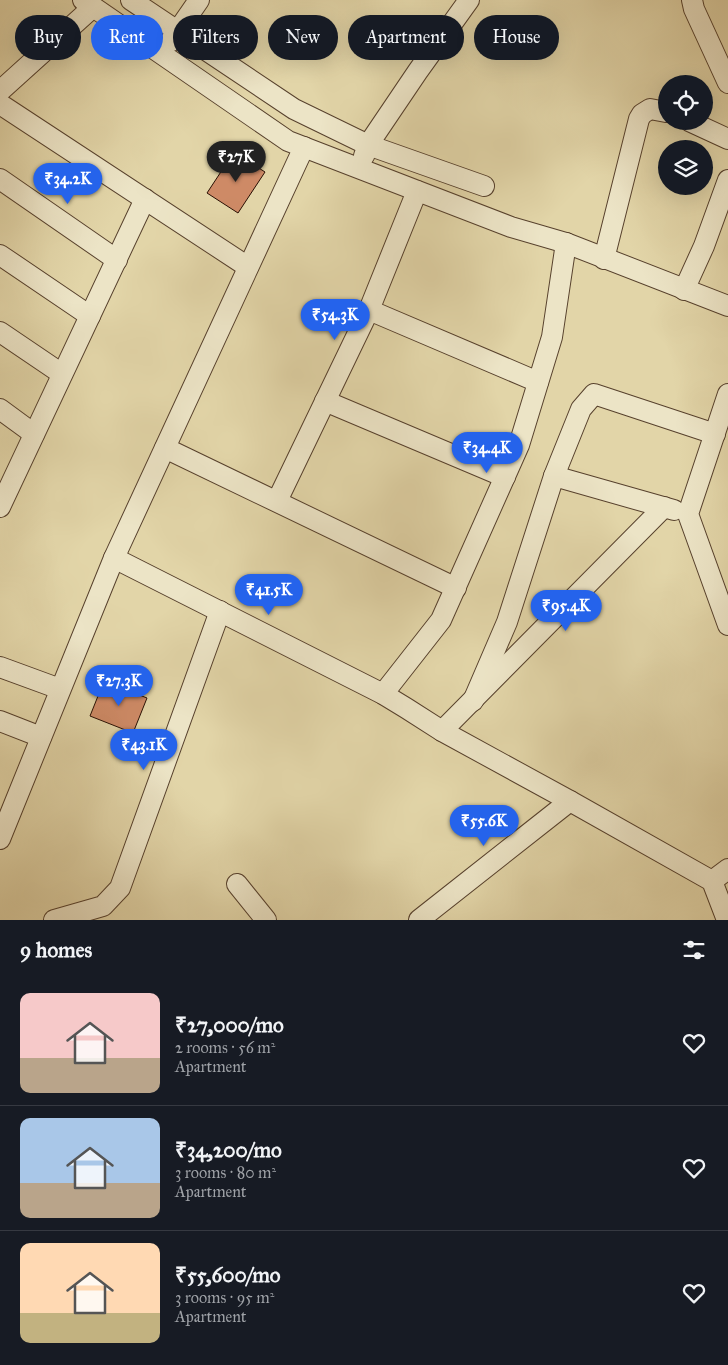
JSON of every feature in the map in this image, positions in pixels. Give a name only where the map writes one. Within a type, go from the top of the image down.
[{"type":"street","points":[[132,0],[173,28]]},
{"type":"street","points":[[189,15],[199,0]]},
{"type":"street","points":[[360,169],[368,146],[468,0]]},
{"type":"street","points":[[692,0],[694,9],[728,83]]},
{"type":"street","points":[[0,91],[88,4],[104,15]]},
{"type":"street","points":[[163,51],[173,38]]},
{"type":"street","points":[[163,55],[288,141],[511,227],[566,244],[728,306]]},
{"type":"street","points":[[221,60],[294,109],[368,146],[484,186]]},
{"type":"street","points":[[0,104],[248,267]]},
{"type":"street","points":[[604,259],[639,120],[642,114],[650,109],[658,110]]},
{"type":"street","points":[[709,130],[728,138]]},
{"type":"street","points":[[1,832],[114,558],[304,148]]},
{"type":"street","points":[[0,179],[116,260]]},
{"type":"street","points":[[684,290],[704,246],[728,180]]},
{"type":"street","points":[[277,501],[369,310],[417,191]]},
{"type":"street","points":[[0,507],[145,199]]},
{"type":"street","points":[[382,694],[441,620],[519,445],[552,337],[566,244]]},
{"type":"street","points":[[0,255],[90,316]]},
{"type":"street","points":[[369,310],[538,382]]},
{"type":"street","points":[[0,332],[62,374]]},
{"type":"street","points":[[473,701],[507,622],[554,476],[581,409],[594,394],[715,434]]},
{"type":"street","points":[[728,394],[688,514],[728,625]]},
{"type":"street","points":[[325,401],[505,477]]},
{"type":"street","points":[[0,410],[34,434]]},
{"type":"street","points":[[165,448],[456,588]]},
{"type":"street","points":[[554,476],[688,514]]},
{"type":"street","points":[[436,727],[473,701],[664,507]]},
{"type":"street","points":[[114,558],[382,694],[436,727],[712,881],[722,917]]},
{"type":"street","points":[[54,920],[103,906],[120,888],[220,611]]},
{"type":"street","points":[[0,667],[60,689]]},
{"type":"street","points":[[0,721],[41,737]]},
{"type":"street","points":[[420,920],[570,801]]},
{"type":"street","points":[[712,881],[728,869]]},
{"type":"street","points":[[237,884],[266,920]]},
{"type":"building","points":[[234,152],[265,172],[238,213],[207,193]]},
{"type":"building","points":[[104,681],[147,698],[133,733],[90,716]]}]
